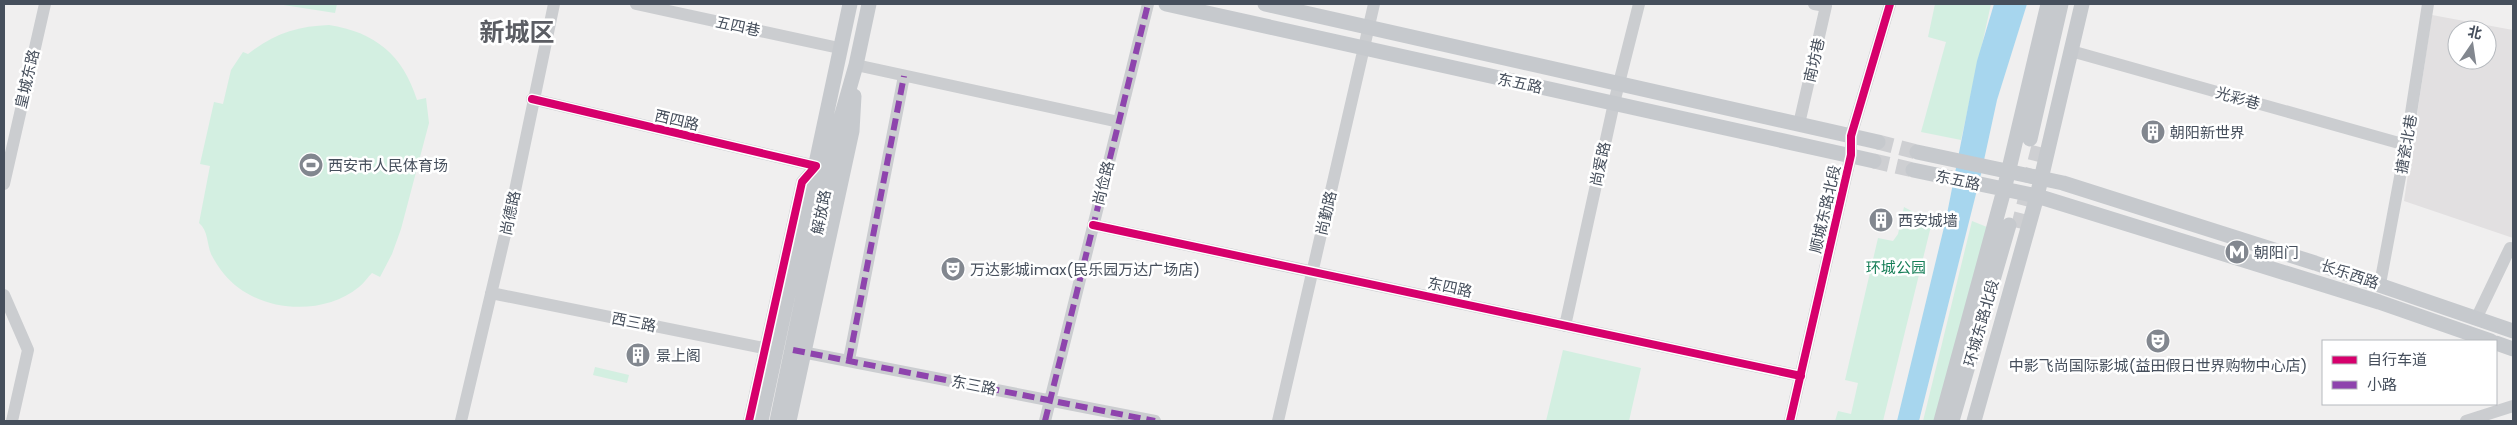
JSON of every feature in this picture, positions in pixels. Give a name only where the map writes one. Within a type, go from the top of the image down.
[{"type":"main road","name":"解放路","points":[[761,421],[771,349],[816,166],[839,48],[850,4]]},
{"type":"main road","name":"解放路","points":[[777,421],[798,351],[838,128],[856,64],[869,4]]},
{"type":"main road","name":"东五路","points":[[1166,4],[1874,161]]},
{"type":"main road","name":"东五路","points":[[1265,4],[1878,142]]},
{"type":"main road","points":[[1941,421],[2004,190],[2048,4]]},
{"type":"main road","points":[[2061,4],[2035,141],[2071,4]]},
{"type":"main road","points":[[1974,421],[2037,196],[2082,4]]},
{"type":"main road","points":[[789,421],[798,351],[852,131],[856,64]]},
{"type":"main road","name":"东五路","points":[[1917,152],[2007,172],[2042,176]]},
{"type":"main road","name":"东五路","points":[[1913,170],[2037,196]]},
{"type":"main road","name":"长乐西路","points":[[2042,176],[2380,284],[2513,331]]},
{"type":"main road","points":[[824,200],[839,188]]},
{"type":"main road","name":"长乐西路","points":[[2037,196],[2379,302],[2489,340]]},
{"type":"main road","name":"环城东路北段","points":[[1952,421],[2013,226],[1963,421]]},
{"type":"main road","points":[[2497,343],[2513,349]]},
{"type":"street","name":"皇城东路","points":[[4,184],[45,4]]},
{"type":"street","name":"尚德路","points":[[461,421],[512,205],[532,99],[554,4]]},
{"type":"street","name":"五四巷","points":[[636,4],[839,48]]},
{"type":"street","name":"尚俭路","points":[[1045,421],[1148,4]]},
{"type":"street","name":"尚勤路","points":[[1278,421],[1374,4]]},
{"type":"street","name":"尚爱路","points":[[1565,326],[1614,103],[1638,4]]},
{"type":"street","name":"南坊巷","points":[[1799,124],[1826,6],[1814,4]]},
{"type":"street","name":"顺城东路北段","points":[[1790,421],[1851,155],[1851,136],[1890,4]]},
{"type":"street","name":"搪瓷北巷","points":[[2380,284],[2406,145],[2428,4]]},
{"type":"street","name":"光彩巷","points":[[2071,51],[2406,145]]},
{"type":"street","points":[[856,64],[1119,122]]},
{"type":"street","points":[[849,360],[904,76]]},
{"type":"street","name":"西四路","points":[[532,99],[816,166]]},
{"type":"street","name":"东四路","points":[[1093,225],[1801,376]]},
{"type":"street","points":[[2476,319],[2510,248],[2513,249]]},
{"type":"street","name":"西三路","points":[[491,292],[771,349]]},
{"type":"street","points":[[4,295],[28,350],[12,421]]},
{"type":"street","points":[[749,421],[771,349]]},
{"type":"street","name":"东三路","points":[[798,351],[1155,421]]},
{"type":"street","points":[[2466,421],[2513,406]]},
{"type":"shaded area","points":[[2432,15],[2459,20],[2447,20],[2447,70],[2497,70],[2497,27],[2513,30],[2513,238],[2404,201]]},
{"type":"green space","points":[[277,4],[337,4],[335,13]]},
{"type":"green space","points":[[1935,4],[1991,4],[1961,140],[1921,132],[1946,42],[1928,37]]},
{"type":"green space","name":"西安市人民体育场","points":[[329,25],[360,33],[385,48],[404,70],[417,100],[426,98],[429,123],[401,229],[392,254],[380,277],[372,273],[359,287],[344,297],[326,303],[308,307],[270,303],[237,287],[224,274],[211,254],[204,229],[199,223],[210,166],[200,164],[214,102],[223,104],[231,70],[243,52],[248,54],[267,41],[286,32],[307,27]]},
{"type":"green space","name":"环城公园","points":[[1904,207],[1932,222],[1883,421],[1835,421],[1838,411],[1851,414],[1858,383],[1845,380],[1878,238],[1893,241],[1898,234]]},
{"type":"green space","points":[[1972,221],[1987,227],[1938,421],[1923,421]]},
{"type":"green space","points":[[1563,350],[1641,368],[1629,421],[1546,421]]},
{"type":"green space","points":[[595,367],[629,375],[627,383],[593,375]]},
{"type":"water","points":[[1994,4],[2027,4],[1997,100],[1981,174],[1919,421],[1897,421],[1946,219],[1977,61]]},
{"type":"tunnel","points":[[1878,142],[1917,152]]},
{"type":"tunnel","points":[[2018,228],[2040,142]]},
{"type":"tunnel","points":[[1874,161],[1913,170]]},
{"type":"marked path","points":[[1045,421],[1148,4]]},
{"type":"marked path","points":[[849,360],[904,76]]},
{"type":"marked path","points":[[793,350],[1155,421]]},
{"type":"cycle path","points":[[1790,421],[1851,155],[1851,136],[1890,4]]},
{"type":"cycle path","points":[[532,99],[816,166],[802,182],[749,421]]},
{"type":"cycle path","points":[[1093,225],[1801,376]]},
{"type":"place","name":"朝阳新世界","points":[[2153,132]]},
{"type":"place","name":"西安市人民体育场","points":[[311,165]]},
{"type":"place","name":"西安城墙","points":[[1881,220]]},
{"type":"place","name":"朝阳门","points":[[2237,252]]},
{"type":"place","name":"万达影城imax(民乐园万达广场店)","points":[[953,269]]},
{"type":"place","name":"中影飞尚国际影城(益田假日世界购物中心店)","points":[[2158,341]]},
{"type":"place","name":"景上阁","points":[[638,355]]},
{"type":"district","name":"新城区","points":[[517,32]]}]
